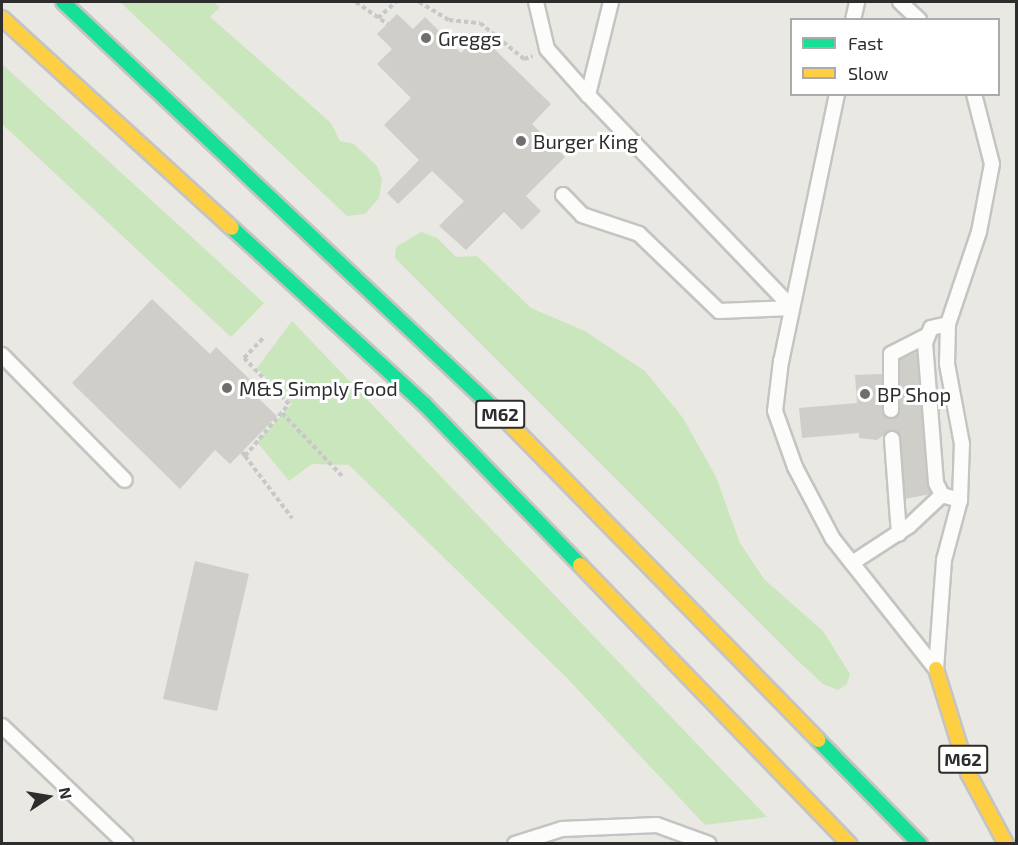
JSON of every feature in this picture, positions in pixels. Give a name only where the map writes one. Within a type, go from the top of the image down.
[{"type":"highway","name":"M62","points":[[63,2],[463,376],[920,843]]},
{"type":"highway","name":"M62","points":[[2,18],[425,405],[849,843]]},
{"type":"highway","name":"M62","points":[[936,669],[968,773],[1006,843]]},
{"type":"lane","points":[[536,2],[547,49],[588,95],[792,308]]},
{"type":"lane","points":[[588,95],[611,2]]},
{"type":"lane","points":[[853,18],[857,2]]},
{"type":"lane","points":[[900,2],[917,18]]},
{"type":"lane","points":[[837,96],[792,308],[775,411],[795,467],[833,539],[936,669]]},
{"type":"lane","points":[[936,669],[944,560],[960,500],[962,444],[947,364],[948,324],[979,232],[992,164],[975,96]]},
{"type":"lane","points":[[563,195],[582,215],[639,234],[719,311],[792,308]]},
{"type":"lane","points":[[891,410],[891,354],[926,336],[938,324],[948,324]]},
{"type":"lane","points":[[926,336],[936,483],[942,495],[960,500]]},
{"type":"lane","points":[[2,355],[125,480]]},
{"type":"lane","points":[[892,439],[898,534]]},
{"type":"lane","points":[[852,563],[898,534],[942,495]]},
{"type":"lane","points":[[2,726],[126,843]]},
{"type":"lane","points":[[515,843],[562,829],[657,825],[709,843]]},
{"type":"path","points":[[356,2],[388,24]]},
{"type":"path","points":[[378,18],[396,2]]},
{"type":"path","points":[[419,2],[449,20],[480,23],[524,60],[547,49]]},
{"type":"path","points":[[264,337],[244,358],[289,404],[243,454],[292,518]]},
{"type":"path","points":[[282,413],[342,476]]},
{"type":"green space","points":[[120,2],[214,2],[220,7],[210,17],[331,123],[340,141],[354,144],[377,166],[382,180],[379,198],[365,214],[347,216]]},
{"type":"green space","points":[[2,64],[264,303],[231,337],[2,124]]},
{"type":"green space","points":[[421,232],[437,238],[456,257],[477,256],[531,308],[585,331],[645,371],[683,418],[716,477],[740,543],[764,579],[823,631],[850,674],[847,684],[838,690],[823,684],[796,659],[395,258],[396,247]]},
{"type":"green space","points":[[292,321],[767,817],[705,825],[566,677],[349,465],[312,464],[289,481],[257,442],[292,404],[257,368]]},
{"type":"building","points":[[397,14],[413,29],[425,17],[461,53],[479,34],[551,104],[532,124],[565,157],[526,196],[541,211],[522,230],[504,212],[466,250],[439,226],[464,201],[432,171],[398,204],[387,193],[419,160],[384,125],[411,98],[377,64],[392,49],[377,34]]},
{"type":"building","points":[[152,299],[210,354],[216,347],[259,388],[253,393],[277,416],[230,464],[215,450],[180,489],[72,383]]},
{"type":"building","points":[[917,352],[930,494],[905,499],[899,434],[891,430],[877,440],[859,438],[859,433],[802,438],[799,408],[857,403],[855,375],[882,374],[883,414],[895,418],[900,410],[900,359]]},
{"type":"building","points":[[195,561],[249,574],[217,711],[163,699]]},
{"type":"traffic: fast","points":[[63,2],[509,423]]},
{"type":"traffic: fast","points":[[232,228],[425,405],[580,565]]},
{"type":"traffic: fast","points":[[818,740],[920,844]]},
{"type":"traffic: slow","points":[[2,18],[232,228]]},
{"type":"traffic: slow","points":[[509,423],[818,740]]},
{"type":"traffic: slow","points":[[580,565],[849,844]]},
{"type":"traffic: slow","points":[[936,669],[968,773],[1006,844]]},
{"type":"place","name":"Greggs","points":[[426,38]]},
{"type":"place","name":"Burger King","points":[[521,141]]},
{"type":"place","name":"M&S Simply Food","points":[[227,388]]},
{"type":"place","name":"BP Shop","points":[[865,394]]}]
